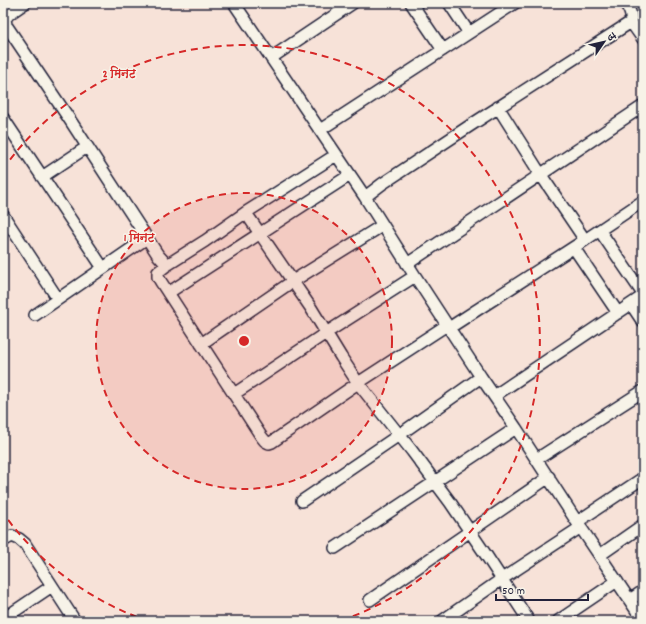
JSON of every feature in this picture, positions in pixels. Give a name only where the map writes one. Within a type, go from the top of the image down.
[{"type":"street","points":[[25,3],[4,18],[6,25],[70,120],[146,238],[167,265]]},
{"type":"street","points":[[234,3],[365,197],[481,377],[643,620]]},
{"type":"street","points":[[271,58],[352,3]]},
{"type":"street","points":[[411,3],[443,50]]},
{"type":"street","points":[[449,3],[469,33]]},
{"type":"street","points":[[320,130],[515,3]]},
{"type":"street","points":[[625,3],[629,9],[631,22],[643,39]]},
{"type":"street","points":[[365,197],[382,184],[498,107],[631,22]]},
{"type":"street","points":[[407,264],[643,106]]},
{"type":"street","points":[[498,107],[541,175],[585,240]]},
{"type":"street","points":[[3,118],[103,268]]},
{"type":"street","points":[[42,177],[87,147]]},
{"type":"street","points":[[336,155],[245,213],[158,272],[158,277],[201,344],[261,436],[269,443],[358,383],[574,248],[643,201]]},
{"type":"street","points":[[168,293],[350,175]]},
{"type":"street","points":[[245,213],[293,281],[358,383],[435,482],[470,530],[529,621]]},
{"type":"street","points":[[3,215],[58,299]]},
{"type":"street","points":[[201,344],[293,281],[383,225]]},
{"type":"street","points":[[494,396],[643,295],[600,230]]},
{"type":"street","points":[[35,315],[146,238]]},
{"type":"street","points":[[574,248],[618,313]]},
{"type":"street","points":[[234,394],[326,332],[415,276]]},
{"type":"street","points":[[631,304],[643,322]]},
{"type":"street","points":[[302,501],[481,377]]},
{"type":"street","points":[[537,459],[643,390]]},
{"type":"street","points":[[335,548],[516,428]]},
{"type":"street","points":[[370,600],[549,477]]},
{"type":"street","points":[[442,621],[643,478]]},
{"type":"street","points":[[600,555],[643,526]]},
{"type":"street","points":[[3,542],[12,536],[20,539],[25,544],[75,621]]},
{"type":"street","points":[[558,621],[617,581]]},
{"type":"street","points":[[3,619],[52,586]]},
{"type":"street","points":[[630,600],[643,591]]}]
